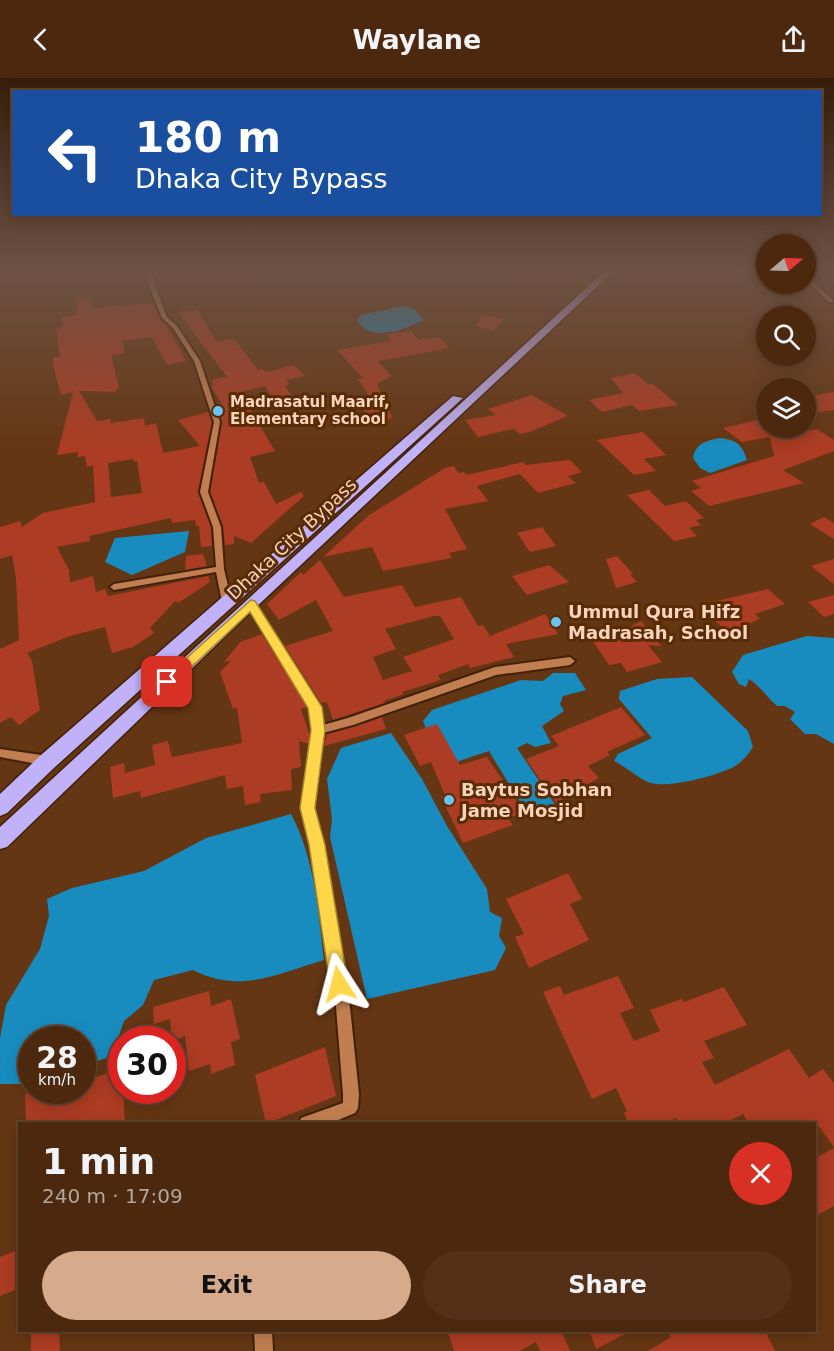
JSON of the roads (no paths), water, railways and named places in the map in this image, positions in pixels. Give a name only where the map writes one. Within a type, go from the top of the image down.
[{"type":"highway","points":[[0,807],[48,761],[533,328]]},
{"type":"highway","name":"Dhaka City Bypass","points":[[0,840],[548,328]]},
{"type":"street","points":[[176,328],[197,361],[217,422],[204,492],[217,527],[220,569],[227,602]]},
{"type":"street","points":[[114,587],[220,569]]},
{"type":"street","points":[[251,604],[315,707],[318,730],[308,808],[317,845],[343,1007],[351,1094],[350,1108],[312,1122]]},
{"type":"street","points":[[318,730],[349,722],[495,671],[570,661]]},
{"type":"street","points":[[0,753],[48,761]]},
{"type":"street","points":[[263,1332],[264,1351]]},
{"type":"water","points":[[365,328],[403,328],[379,333]]},
{"type":"water","points":[[720,438],[738,444],[747,460],[710,473],[700,468],[693,458],[694,453],[699,446]]},
{"type":"water","points":[[189,531],[185,552],[132,575],[105,562],[115,538]]},
{"type":"water","points":[[807,636],[834,638],[834,744],[816,734],[805,734],[790,719],[795,712],[785,706],[777,706],[749,679],[746,687],[739,684],[732,672],[743,655]]},
{"type":"water","points":[[553,673],[575,673],[586,690],[563,696],[560,704],[564,711],[542,726],[551,743],[535,747],[527,743],[517,748],[556,806],[531,820],[489,751],[450,764],[431,741],[423,721],[432,710],[521,680],[543,681]]},
{"type":"water","points":[[692,677],[748,731],[753,747],[743,760],[733,767],[712,775],[668,784],[647,782],[614,761],[618,754],[652,738],[619,699],[620,691],[657,679]]},
{"type":"water","points":[[391,733],[422,779],[447,826],[487,889],[490,912],[502,918],[499,936],[506,948],[495,970],[367,999],[330,837],[332,819],[327,779],[341,748]]},
{"type":"water","points":[[291,814],[310,867],[324,960],[274,976],[243,981],[227,981],[193,970],[154,980],[143,1005],[124,1021],[122,1026],[108,1026],[108,1057],[96,1062],[96,1026],[18,1026],[18,1084],[0,1084],[0,1038],[6,1005],[40,949],[49,916],[47,899],[72,888],[144,871],[206,838]]},
{"type":"place","name":"Madrasatul Maarif, Elementary school","points":[[218,411]]},
{"type":"place","name":"Ummul Qura Hifz Madrasah, School","points":[[556,622]]},
{"type":"place","name":"Baytus Sobhan Jame Mosjid","points":[[449,800]]}]
